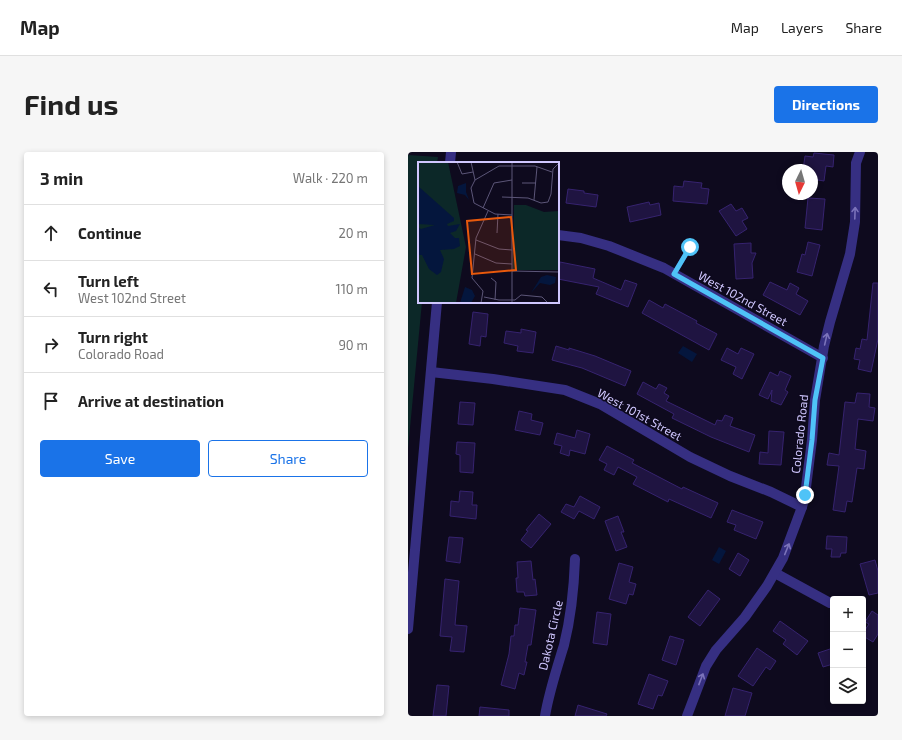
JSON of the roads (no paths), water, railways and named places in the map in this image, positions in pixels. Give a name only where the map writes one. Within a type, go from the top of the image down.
[{"type":"street","points":[[450,162],[451,152]]},
{"type":"street","name":"Colorado Road","points":[[687,716],[706,666],[716,650],[761,596],[775,573],[796,527],[802,508],[812,440],[815,400],[824,346],[850,254],[855,222],[856,163],[860,152]]},
{"type":"street","name":"West 102nd Street","points":[[559,235],[581,238],[609,246],[664,268],[823,358]]},
{"type":"street","points":[[408,628],[437,303]]},
{"type":"street","name":"West 101st Street","points":[[431,372],[493,379],[565,390],[600,404],[690,457],[730,476],[771,492],[802,508]]},
{"type":"street","name":"Dakota Circle","points":[[545,716],[555,673],[564,644],[570,613],[575,559]]},
{"type":"street","points":[[775,573],[830,603]]},
{"type":"lane","points":[[674,274],[690,247]]},
{"type":"water","points":[[683,346],[697,354],[692,362],[678,353]]},
{"type":"water","points":[[719,547],[726,551],[719,564],[712,560]]}]
